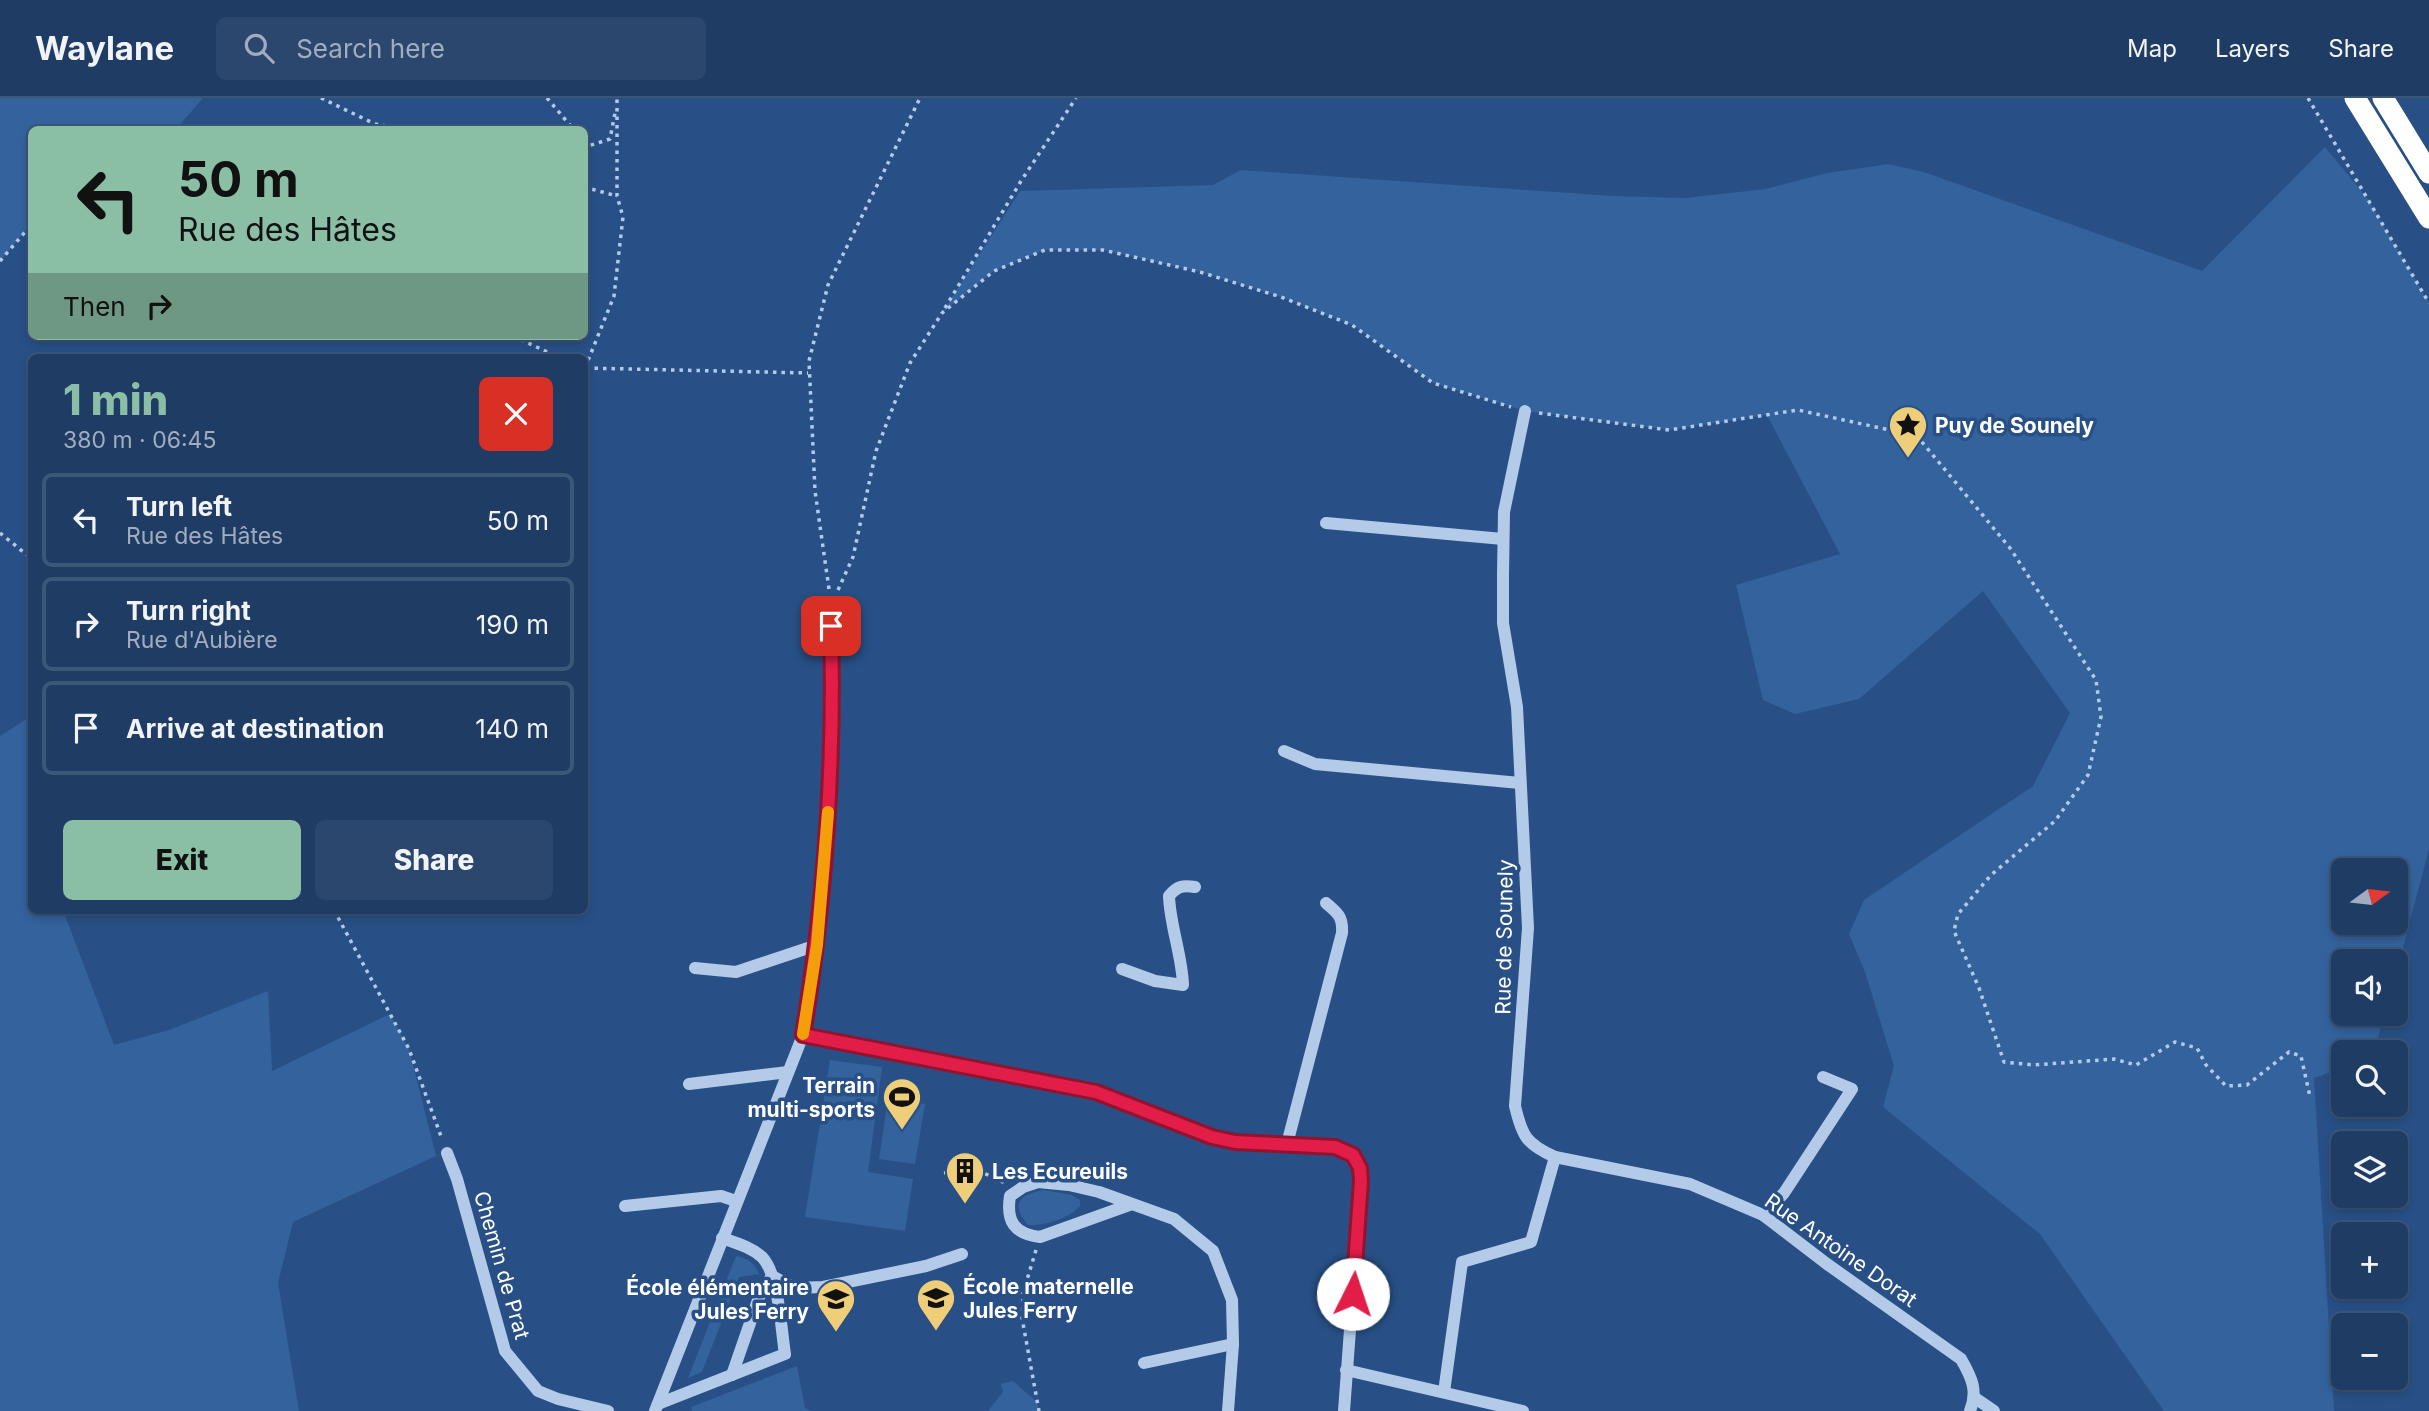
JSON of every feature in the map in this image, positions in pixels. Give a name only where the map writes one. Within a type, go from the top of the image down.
[{"type":"highway","points":[[2355,98],[2429,218]]},
{"type":"highway","points":[[2383,98],[2429,173]]},
{"type":"street","name":"Rue de Sounely","points":[[1525,411],[1504,512],[1503,539],[1503,623],[1517,707],[1528,928],[1515,1105],[1520,1129],[1534,1148],[1555,1157]]},
{"type":"street","points":[[1326,523],[1503,539]]},
{"type":"street","points":[[657,1408],[736,1200],[803,1035],[817,945],[827,827],[832,670],[831,604]]},
{"type":"street","points":[[1284,751],[1315,764],[1520,783]]},
{"type":"street","points":[[1122,968],[1154,981],[1183,985],[1182,964],[1170,913],[1169,896],[1175,888],[1185,885],[1195,887]]},
{"type":"street","points":[[1287,1144],[1342,933],[1339,913],[1326,903]]},
{"type":"street","points":[[695,968],[736,972],[817,945]]},
{"type":"street","points":[[803,1035],[1096,1092],[1235,1142],[1335,1147],[1353,1155],[1360,1168],[1343,1411]]},
{"type":"street","points":[[688,1084],[788,1072]]},
{"type":"street","points":[[1763,1216],[1784,1193],[1852,1089],[1823,1077]]},
{"type":"street","name":"Chemin de Prat","points":[[447,1153],[457,1179],[505,1351],[538,1391],[558,1399],[608,1411]]},
{"type":"street","points":[[1444,1392],[1462,1262],[1531,1242],[1555,1157]]},
{"type":"street","name":"Rue Antoine Dorat","points":[[1555,1157],[1690,1184],[1763,1216],[1961,1359],[1972,1378],[1975,1398]]},
{"type":"street","points":[[1132,1204],[1040,1237],[1024,1235],[1013,1224],[1008,1210],[1010,1196],[1020,1189],[1038,1182],[1069,1185],[1099,1192],[1174,1219],[1213,1251],[1232,1300],[1233,1344],[1227,1411]]},
{"type":"street","points":[[625,1206],[721,1196],[736,1200]]},
{"type":"street","points":[[657,1408],[785,1354],[772,1276],[764,1259],[751,1249],[722,1238]]},
{"type":"street","points":[[772,1276],[794,1288],[823,1287],[926,1266],[962,1254]]},
{"type":"street","points":[[732,1375],[759,1297],[772,1276]]},
{"type":"street","points":[[1144,1363],[1233,1344]]},
{"type":"street","points":[[1346,1370],[1523,1411]]},
{"type":"street","points":[[1970,1411],[1975,1398],[1994,1411]]},
{"type":"path","points":[[321,98],[375,124],[387,126]]},
{"type":"path","points":[[547,98],[571,126]]},
{"type":"path","points":[[588,361],[614,296],[623,217],[617,196],[617,98]]},
{"type":"path","points":[[831,604],[815,491],[809,361],[828,285],[920,98]]},
{"type":"path","points":[[831,604],[853,557],[876,451],[910,363],[1021,181],[1076,98]]},
{"type":"path","points":[[2308,98],[2429,303]]},
{"type":"path","points":[[588,146],[610,139],[617,106]]},
{"type":"path","points":[[588,188],[617,196]]},
{"type":"path","points":[[0,261],[28,229]]},
{"type":"path","points":[[942,313],[994,271],[1045,250],[1103,250],[1200,272],[1281,297],[1352,325],[1433,383],[1525,411],[1669,430],[1798,410],[1917,436],[2010,548],[2096,680],[2101,717],[2088,775],[2055,821],[1991,875],[1958,914],[1954,931],[1979,988],[2004,1062],[2034,1065],[2115,1059],[2136,1065],[2175,1042],[2197,1048],[2206,1065],[2226,1086],[2247,1085],[2289,1052],[2301,1056],[2310,1097]]},
{"type":"path","points":[[522,340],[552,354]]},
{"type":"path","points":[[588,368],[808,373]]},
{"type":"path","points":[[0,533],[28,556]]},
{"type":"path","points":[[336,914],[409,1049],[447,1153]]},
{"type":"path","points":[[944,1173],[975,1170],[1020,1189]]},
{"type":"path","points":[[1039,1411],[1022,1318],[1023,1293],[1040,1237]]},
{"type":"shaded area","points":[[0,98],[203,98],[179,126],[28,126],[28,228],[0,261]]},
{"type":"shaded area","points":[[2325,147],[2368,199],[2429,303],[2429,849],[2408,929],[2408,858],[2331,858],[2331,935],[2406,935],[2403,949],[2331,949],[2331,1026],[2381,1026],[2377,1040],[2331,1040],[2331,1072],[2314,1078],[2334,1411],[2164,1411],[2040,1234],[1883,1107],[1894,1066],[1865,972],[1849,934],[1864,900],[2033,786],[2070,713],[1983,591],[1859,699],[1795,714],[1763,700],[1736,585],[1840,554],[1767,415],[1669,430],[1525,411],[1433,383],[1352,325],[1281,297],[1200,272],[1103,250],[1045,250],[994,271],[942,313],[1020,191],[1213,185],[1241,170],[1613,196],[1685,198],[1766,189],[1827,173],[1889,164],[1927,173],[2202,271]]},
{"type":"shaded area","points":[[28,718],[28,914],[65,914],[114,1045],[169,1030],[268,991],[272,1071],[390,1014],[409,1049],[436,1156],[293,1222],[278,1283],[299,1411],[0,1411],[0,736]]},
{"type":"shaded area","points":[[830,1060],[882,1067],[868,1172],[913,1179],[905,1231],[805,1217]]},
{"type":"shaded area","name":"Terrain multi-sports","points":[[888,1099],[925,1104],[915,1164],[879,1159]]},
{"type":"shaded area","points":[[1044,1190],[1072,1195],[1080,1200],[1080,1206],[1056,1220],[1028,1225],[1019,1211],[1020,1201],[1029,1194]]},
{"type":"shaded area","points":[[736,1256],[750,1262],[759,1274],[739,1277],[702,1372],[688,1378]]},
{"type":"shaded area","points":[[797,1366],[805,1408],[811,1411],[692,1411],[691,1407]]},
{"type":"shaded area","points":[[1013,1381],[1037,1402],[1039,1411],[988,1411],[1003,1392],[1001,1384]]},
{"type":"slow traffic","points":[[803,1034],[817,945],[828,812]]},
{"type":"place","name":"Puy de Sounely","points":[[1908,459]]},
{"type":"place","name":"Terrain multi-sports","points":[[902,1131]]},
{"type":"place","name":"Les Ecureuils","points":[[965,1205]]},
{"type":"place","name":"École maternelle Jules Ferry","points":[[936,1332]]},
{"type":"place","name":"École élémentaire Jules Ferry","points":[[836,1333]]},
{"type":"route","points":[[831,626],[827,827],[817,945],[803,1035],[1096,1092],[1212,1137],[1235,1142],[1335,1147],[1353,1155],[1360,1168],[1361,1181],[1353,1294]]}]
